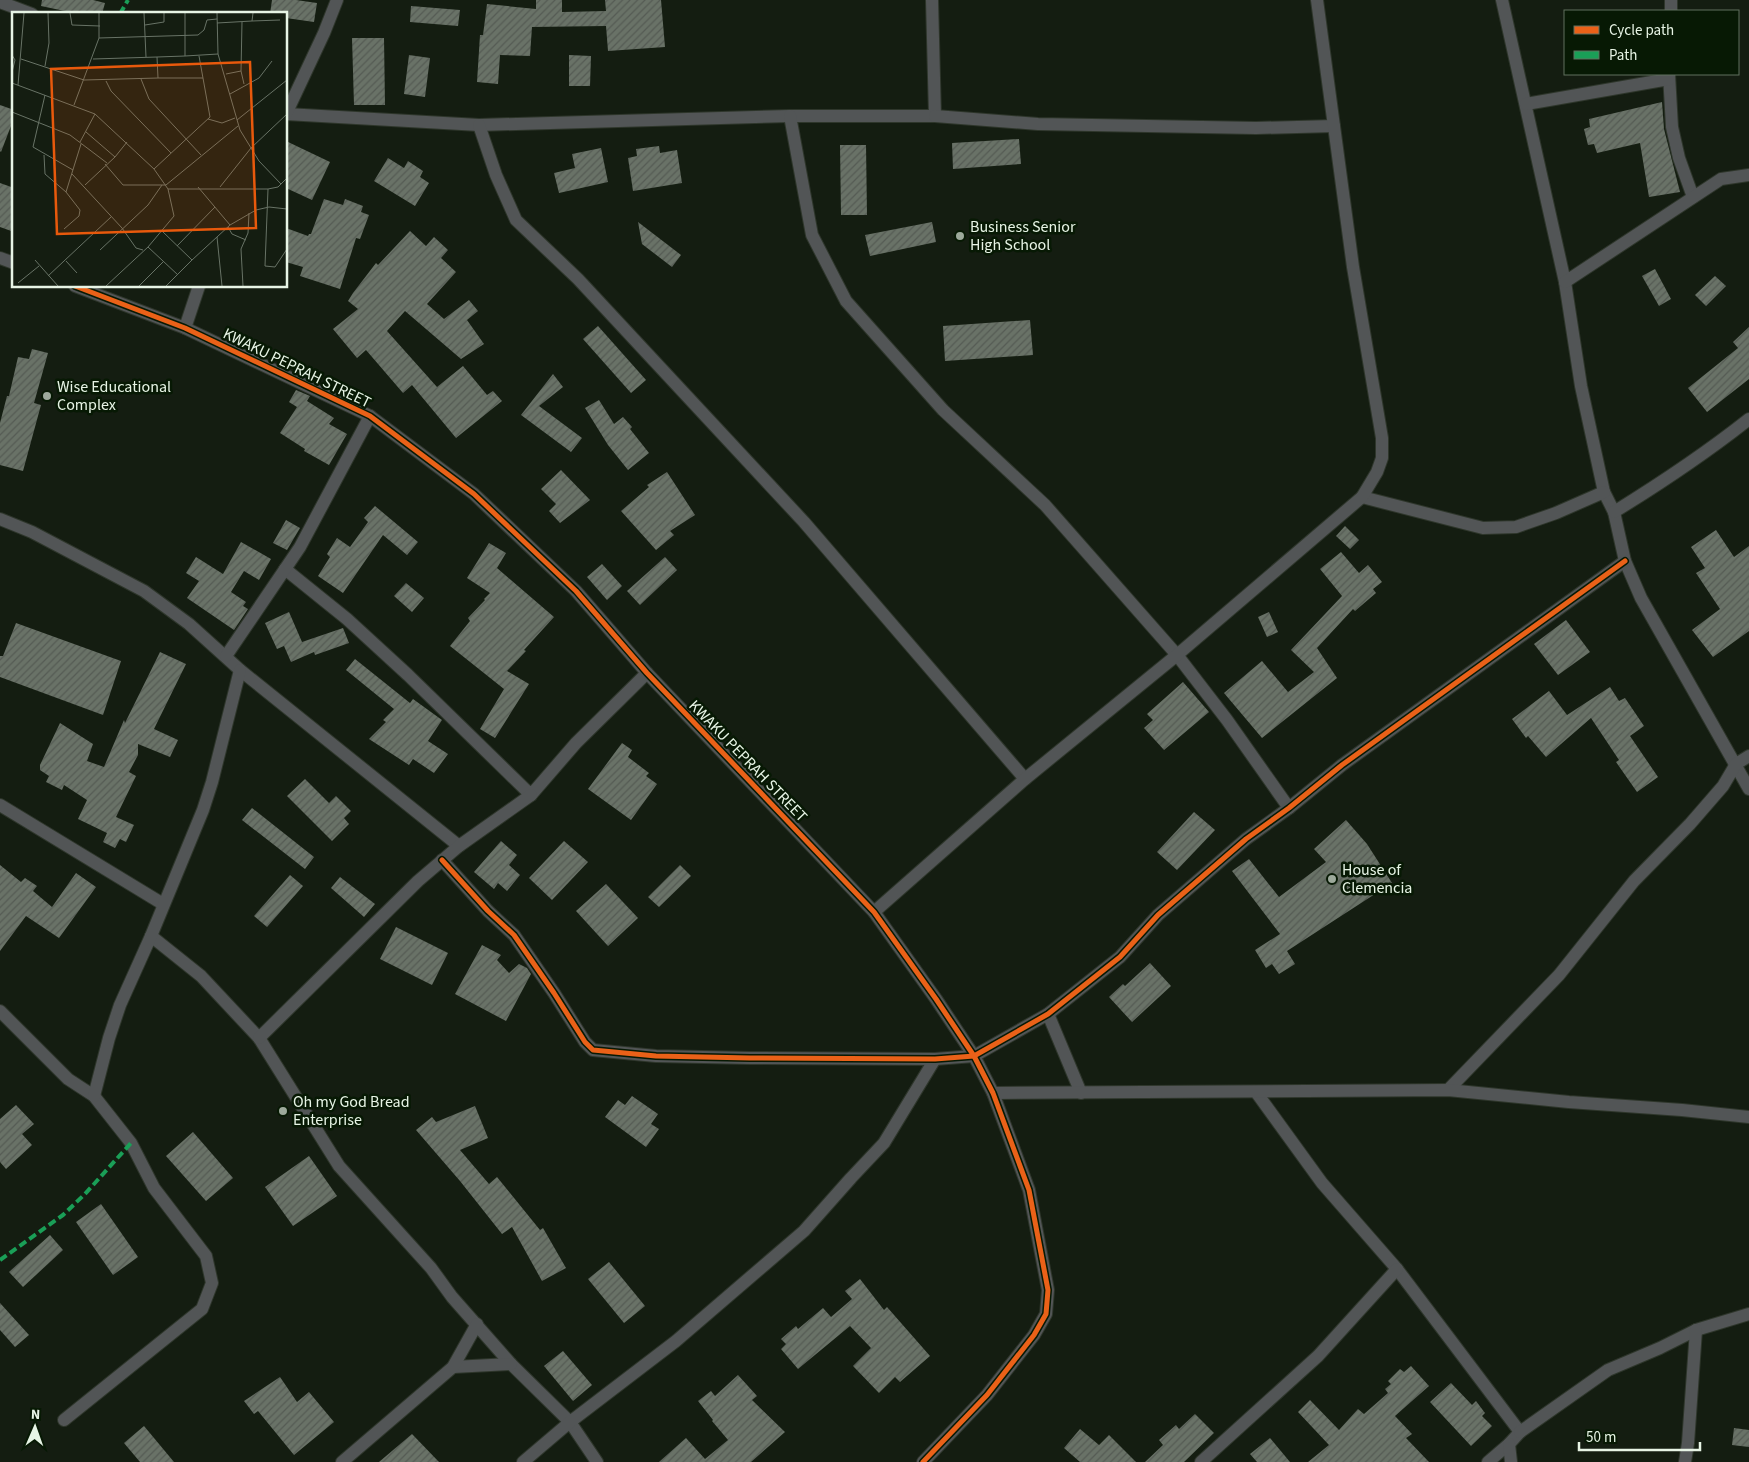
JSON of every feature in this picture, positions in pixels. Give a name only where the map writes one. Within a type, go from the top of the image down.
[{"type":"street","points":[[288,110],[324,33],[337,0]]},
{"type":"street","points":[[932,0],[935,116]]},
{"type":"street","points":[[874,912],[1025,779],[1177,655],[1362,496],[1377,472],[1382,458],[1382,438],[1368,349],[1359,309],[1317,0]]},
{"type":"street","points":[[1502,0],[1565,282],[1581,386],[1604,492],[1614,512],[1625,561],[1641,598],[1749,790]]},
{"type":"street","points":[[0,2],[27,12]]},
{"type":"street","points":[[1526,104],[1669,76],[1672,127],[1679,158],[1693,197]]},
{"type":"street","points":[[288,114],[479,125],[790,116],[935,116],[1038,124],[1256,128],[1334,126]]},
{"type":"street","points":[[790,116],[812,235],[846,301],[943,410],[1045,505],[1177,655],[1227,720],[1289,808]]},
{"type":"street","points":[[479,125],[496,175],[516,220],[578,279],[804,522],[1025,779]]},
{"type":"street","points":[[1565,282],[1721,179],[1749,175]]},
{"type":"street","points":[[0,258],[12,262]]},
{"type":"street","name":"KWAKU PEPRAH STREET","points":[[80,288],[185,328],[370,416],[474,494],[576,591],[647,673],[874,912],[974,1056],[993,1093],[1028,1190],[1048,1290],[1046,1314],[1034,1335],[987,1395],[924,1462]]},
{"type":"street","points":[[185,328],[198,288]]},
{"type":"street","points":[[226,656],[300,547],[370,416]]},
{"type":"street","points":[[1614,512],[1664,481],[1722,441],[1749,419]]},
{"type":"street","points":[[1362,496],[1483,528],[1516,526],[1556,513],[1604,492]]},
{"type":"street","points":[[0,519],[32,532],[144,591],[189,624],[240,670],[459,846]]},
{"type":"street","points":[[442,860],[514,935],[585,1042],[593,1050],[674,1056],[936,1059],[974,1056],[1048,1014],[1120,957],[1158,915],[1246,839],[1289,808],[1342,765],[1625,561]]},
{"type":"street","points":[[286,569],[347,620],[408,675],[531,795]]},
{"type":"street","points":[[94,1096],[109,1038],[120,1005],[151,936],[203,810],[212,782],[240,670]]},
{"type":"street","points":[[260,1038],[418,881],[459,846],[531,795],[576,743],[647,673]]},
{"type":"street","points":[[1448,1090],[1559,975],[1634,881],[1690,824],[1723,786],[1736,764],[1749,756]]},
{"type":"street","points":[[0,806],[163,904]]},
{"type":"street","points":[[151,936],[202,976],[260,1038],[339,1166],[431,1268],[452,1297],[511,1364],[570,1422],[597,1462]]},
{"type":"street","points":[[0,1011],[68,1079],[94,1096],[131,1143],[154,1188],[206,1256],[212,1283],[202,1309],[64,1420]]},
{"type":"street","points":[[1048,1014],[1081,1093]]},
{"type":"street","points":[[524,1462],[570,1422],[676,1341],[804,1231],[884,1144],[936,1059]]},
{"type":"street","points":[[993,1093],[1448,1090],[1749,1117]]},
{"type":"street","points":[[1256,1092],[1322,1183],[1396,1268],[1520,1432]]},
{"type":"street","points":[[1201,1462],[1318,1356],[1396,1268]]},
{"type":"street","points":[[1488,1462],[1520,1432],[1608,1370],[1696,1330],[1749,1314]]},
{"type":"street","points":[[342,1462],[453,1367],[477,1324]]},
{"type":"street","points":[[1685,1462],[1696,1330]]},
{"type":"street","points":[[453,1367],[511,1364]]},
{"type":"street","points":[[1509,1444],[1511,1462]]},
{"type":"building","points":[[42,0],[93,0],[105,3],[103,12],[70,12],[41,6]]},
{"type":"building","points":[[272,0],[296,0],[317,3],[314,22],[288,18],[288,12],[270,12]]},
{"type":"building","points":[[536,0],[562,0],[562,12],[606,11],[605,0],[661,0],[665,47],[608,51],[606,26],[532,27],[530,56],[500,55],[498,84],[477,82],[480,35],[483,35],[487,4],[536,9]]},
{"type":"building","points":[[411,6],[460,10],[458,26],[410,22]]},
{"type":"building","points":[[352,38],[384,38],[385,105],[354,105]]},
{"type":"building","points":[[409,55],[430,58],[425,97],[404,94]]},
{"type":"building","points":[[569,55],[591,56],[590,86],[569,86]]},
{"type":"building","points":[[1662,102],[1664,129],[1680,192],[1649,197],[1640,143],[1597,153],[1594,144],[1588,145],[1584,129],[1590,127],[1589,119]]},
{"type":"building","points":[[0,105],[12,109],[12,123],[0,151]]},
{"type":"building","points":[[1019,139],[1021,164],[953,169],[952,143]]},
{"type":"building","points":[[288,142],[330,162],[312,200],[288,189]]},
{"type":"building","points":[[840,145],[866,145],[867,215],[841,215]]},
{"type":"building","points":[[659,146],[660,153],[677,150],[682,183],[633,191],[628,158],[637,156],[636,149]]},
{"type":"building","points":[[601,148],[608,182],[559,193],[554,173],[575,168],[572,154]]},
{"type":"building","points":[[388,158],[404,168],[408,161],[423,171],[420,177],[429,183],[415,206],[374,181]]},
{"type":"building","points":[[0,183],[12,187],[12,231],[0,227]]},
{"type":"building","points":[[324,199],[343,205],[345,199],[363,206],[361,212],[369,215],[360,239],[356,238],[340,289],[300,276],[303,267],[288,263],[288,229],[308,236],[311,234]]},
{"type":"building","points":[[638,222],[681,255],[672,267],[642,244]]},
{"type":"building","points":[[932,222],[936,242],[870,256],[865,235]]},
{"type":"building","points":[[410,231],[426,246],[434,237],[448,250],[441,258],[456,272],[427,304],[444,319],[469,300],[478,311],[467,320],[484,344],[461,359],[405,311],[387,331],[437,387],[463,366],[487,395],[493,391],[502,401],[456,438],[412,385],[403,393],[366,350],[357,358],[333,329],[358,309],[348,301],[353,293],[376,263],[378,265]]},
{"type":"building","points":[[1655,269],[1671,299],[1659,306],[1642,276]]},
{"type":"building","points":[[1715,276],[1726,286],[1706,306],[1695,295]]},
{"type":"building","points":[[1030,320],[1033,355],[945,361],[943,326]]},
{"type":"building","points":[[598,326],[646,380],[631,393],[583,339]]},
{"type":"building","points":[[1749,327],[1749,379],[1707,412],[1688,388],[1738,348],[1733,342]]},
{"type":"building","points":[[32,349],[48,353],[34,403],[41,405],[23,471],[0,465],[0,423],[7,396],[9,396],[18,357],[29,359]]},
{"type":"building","points":[[553,374],[563,387],[539,406],[582,438],[571,452],[521,415]]},
{"type":"building","points":[[296,390],[310,396],[307,401],[334,418],[329,424],[347,434],[329,465],[304,451],[305,449],[280,433],[297,407],[289,402]]},
{"type":"building","points":[[599,400],[614,424],[623,417],[649,453],[628,470],[608,445],[585,408]]},
{"type":"building","points":[[561,470],[590,500],[560,523],[549,511],[556,504],[541,489]]},
{"type":"building","points":[[667,472],[695,515],[670,531],[674,535],[656,550],[621,511],[649,487],[647,485]]},
{"type":"building","points":[[375,506],[418,542],[407,555],[383,535],[343,593],[318,576],[330,557],[327,554],[337,538],[350,547],[368,522],[364,518]]},
{"type":"building","points":[[286,520],[300,528],[287,550],[273,543]]},
{"type":"building","points":[[1345,526],[1359,540],[1350,549],[1336,536]]},
{"type":"building","points":[[1716,530],[1734,557],[1749,546],[1749,631],[1713,657],[1692,630],[1720,609],[1696,573],[1705,568],[1691,547]]},
{"type":"building","points":[[241,542],[271,559],[259,580],[244,571],[231,592],[246,602],[243,606],[248,609],[234,630],[187,598],[199,581],[186,573],[196,557],[223,574]]},
{"type":"building","points":[[489,543],[506,553],[497,568],[554,617],[507,671],[529,684],[495,738],[480,729],[504,689],[450,646],[470,621],[468,618],[490,593],[467,578]]},
{"type":"building","points":[[1341,552],[1359,573],[1368,565],[1382,582],[1373,589],[1376,593],[1355,611],[1353,609],[1317,648],[1337,678],[1262,738],[1224,693],[1262,661],[1288,692],[1314,672],[1291,650],[1342,596],[1320,569]]},
{"type":"building","points":[[665,557],[677,570],[640,605],[627,591]]},
{"type":"building","points":[[602,564],[622,586],[607,600],[587,577]]},
{"type":"building","points":[[406,583],[424,598],[412,612],[394,596]]},
{"type":"building","points":[[289,612],[302,642],[343,628],[349,643],[315,655],[314,652],[291,662],[284,646],[277,649],[265,623]]},
{"type":"building","points":[[1269,612],[1278,632],[1267,637],[1258,617]]},
{"type":"building","points":[[1566,620],[1590,652],[1558,675],[1534,644]]},
{"type":"building","points":[[16,623],[121,661],[103,715],[0,677],[0,656],[3,656]]},
{"type":"building","points":[[160,652],[186,664],[154,729],[178,740],[170,757],[138,744],[138,755],[129,772],[136,776],[116,817],[134,825],[126,842],[120,839],[115,848],[103,842],[107,833],[78,819],[87,800],[64,785],[62,790],[46,782],[49,776],[40,770],[40,765],[60,723],[93,744],[87,761],[104,767],[124,720],[125,723]]},
{"type":"building","points":[[355,659],[410,703],[413,699],[442,720],[428,741],[448,754],[434,773],[413,759],[409,765],[369,739],[386,722],[383,720],[394,709],[346,670]]},
{"type":"building","points":[[1183,682],[1209,712],[1164,750],[1144,728],[1153,720],[1147,714]]},
{"type":"building","points":[[1610,687],[1619,701],[1625,698],[1644,726],[1630,736],[1658,777],[1637,792],[1616,762],[1619,760],[1591,718],[1546,757],[1528,736],[1526,738],[1512,719],[1549,691],[1567,715]]},
{"type":"building","points":[[622,743],[632,750],[628,757],[649,773],[646,776],[657,784],[631,820],[588,789]]},
{"type":"building","points":[[305,779],[329,803],[336,796],[351,811],[344,818],[349,824],[332,841],[287,796]]},
{"type":"building","points":[[252,808],[314,857],[305,869],[242,820]]},
{"type":"building","points":[[1194,812],[1215,830],[1177,870],[1157,852]]},
{"type":"building","points":[[1346,820],[1367,844],[1392,883],[1287,951],[1295,964],[1279,974],[1272,964],[1266,968],[1255,950],[1280,934],[1232,871],[1249,859],[1279,897],[1326,862],[1314,849]]},
{"type":"building","points":[[501,841],[517,855],[509,865],[520,875],[507,891],[498,883],[494,889],[474,872]]},
{"type":"building","points":[[564,841],[588,862],[552,900],[529,878]]},
{"type":"building","points":[[0,865],[21,882],[25,878],[37,886],[33,891],[52,907],[76,873],[96,887],[59,938],[26,916],[0,951]]},
{"type":"building","points":[[680,865],[691,876],[659,907],[648,897]]},
{"type":"building","points":[[290,875],[303,886],[267,927],[254,916]]},
{"type":"building","points":[[340,877],[375,904],[364,917],[331,888]]},
{"type":"building","points":[[606,884],[638,918],[608,946],[576,911]]},
{"type":"building","points":[[396,927],[448,953],[432,985],[380,959]]},
{"type":"building","points":[[482,945],[501,955],[497,960],[509,973],[519,964],[527,968],[531,974],[506,1021],[455,994]]},
{"type":"building","points":[[1150,963],[1171,986],[1132,1022],[1109,997],[1123,984],[1125,986]]},
{"type":"building","points":[[632,1096],[658,1114],[651,1124],[659,1129],[646,1147],[605,1117],[618,1100],[625,1105]]},
{"type":"building","points":[[16,1105],[34,1124],[22,1134],[32,1145],[6,1169],[0,1162],[0,1119]]},
{"type":"building","points":[[475,1106],[488,1138],[460,1150],[489,1184],[497,1177],[540,1230],[543,1228],[566,1268],[542,1281],[512,1227],[502,1234],[416,1130],[432,1117],[436,1122]]},
{"type":"building","points":[[193,1132],[233,1178],[206,1201],[166,1156]]},
{"type":"building","points":[[309,1156],[337,1196],[293,1226],[265,1187]]},
{"type":"building","points":[[101,1204],[138,1257],[113,1275],[76,1222]]},
{"type":"building","points":[[50,1235],[63,1250],[23,1287],[9,1272]]},
{"type":"building","points":[[609,1262],[645,1306],[624,1323],[588,1279]]},
{"type":"building","points":[[860,1279],[884,1310],[887,1307],[930,1356],[900,1382],[895,1377],[879,1393],[853,1366],[871,1348],[850,1326],[798,1369],[781,1349],[786,1344],[781,1339],[796,1326],[798,1329],[823,1308],[831,1317],[852,1299],[845,1291]]},
{"type":"building","points":[[0,1303],[29,1335],[15,1347],[0,1330]]},
{"type":"building","points":[[563,1351],[592,1385],[573,1401],[544,1366]]},
{"type":"building","points":[[1411,1366],[1429,1386],[1395,1416],[1412,1434],[1406,1438],[1429,1462],[1308,1462],[1329,1445],[1298,1412],[1310,1400],[1339,1430],[1358,1409],[1364,1414],[1388,1393],[1385,1389],[1391,1384],[1388,1381],[1400,1369],[1404,1372]]},
{"type":"building","points":[[738,1375],[757,1396],[752,1400],[785,1432],[751,1462],[659,1462],[686,1438],[705,1459],[728,1440],[698,1401],[711,1391],[715,1396]]},
{"type":"building","points":[[280,1377],[297,1402],[309,1392],[334,1422],[294,1455],[258,1411],[254,1414],[244,1401]]},
{"type":"building","points":[[1451,1383],[1472,1405],[1476,1401],[1485,1413],[1482,1416],[1492,1426],[1471,1446],[1430,1402]]},
{"type":"building","points":[[1195,1414],[1214,1433],[1184,1462],[1145,1462],[1163,1445],[1159,1440],[1176,1425],[1179,1429]]},
{"type":"building","points":[[144,1426],[174,1462],[140,1462],[124,1443]]},
{"type":"building","points":[[1734,1428],[1749,1430],[1749,1447],[1732,1445]]},
{"type":"building","points":[[1080,1429],[1099,1445],[1109,1435],[1136,1462],[1080,1462],[1064,1448]]},
{"type":"building","points":[[412,1434],[439,1462],[379,1462]]},
{"type":"building","points":[[1270,1438],[1290,1462],[1257,1462],[1250,1454]]},
{"type":"marked path","points":[[121,12],[128,0]]},
{"type":"marked path","points":[[0,1260],[63,1215],[85,1194],[131,1143]]},
{"type":"cycle path","points":[[80,288],[185,328],[370,416],[474,494],[576,591],[647,673],[874,912],[974,1056],[993,1093],[1029,1190],[1048,1290],[1046,1314],[1034,1335],[987,1395],[923,1462]]},
{"type":"cycle path","points":[[442,860],[488,911],[514,935],[585,1042],[593,1050],[656,1056],[750,1058],[935,1059],[974,1056],[1048,1014],[1120,957],[1158,915],[1246,839],[1289,808],[1342,765],[1625,561]]},
{"type":"place","name":"Business Senior High School","points":[[960,236]]},
{"type":"place","name":"Wise Educational Complex","points":[[47,396]]},
{"type":"place","name":"House of Clemencia","points":[[1332,879]]},
{"type":"place","name":"Oh my God Bread Enterprise","points":[[283,1111]]}]
